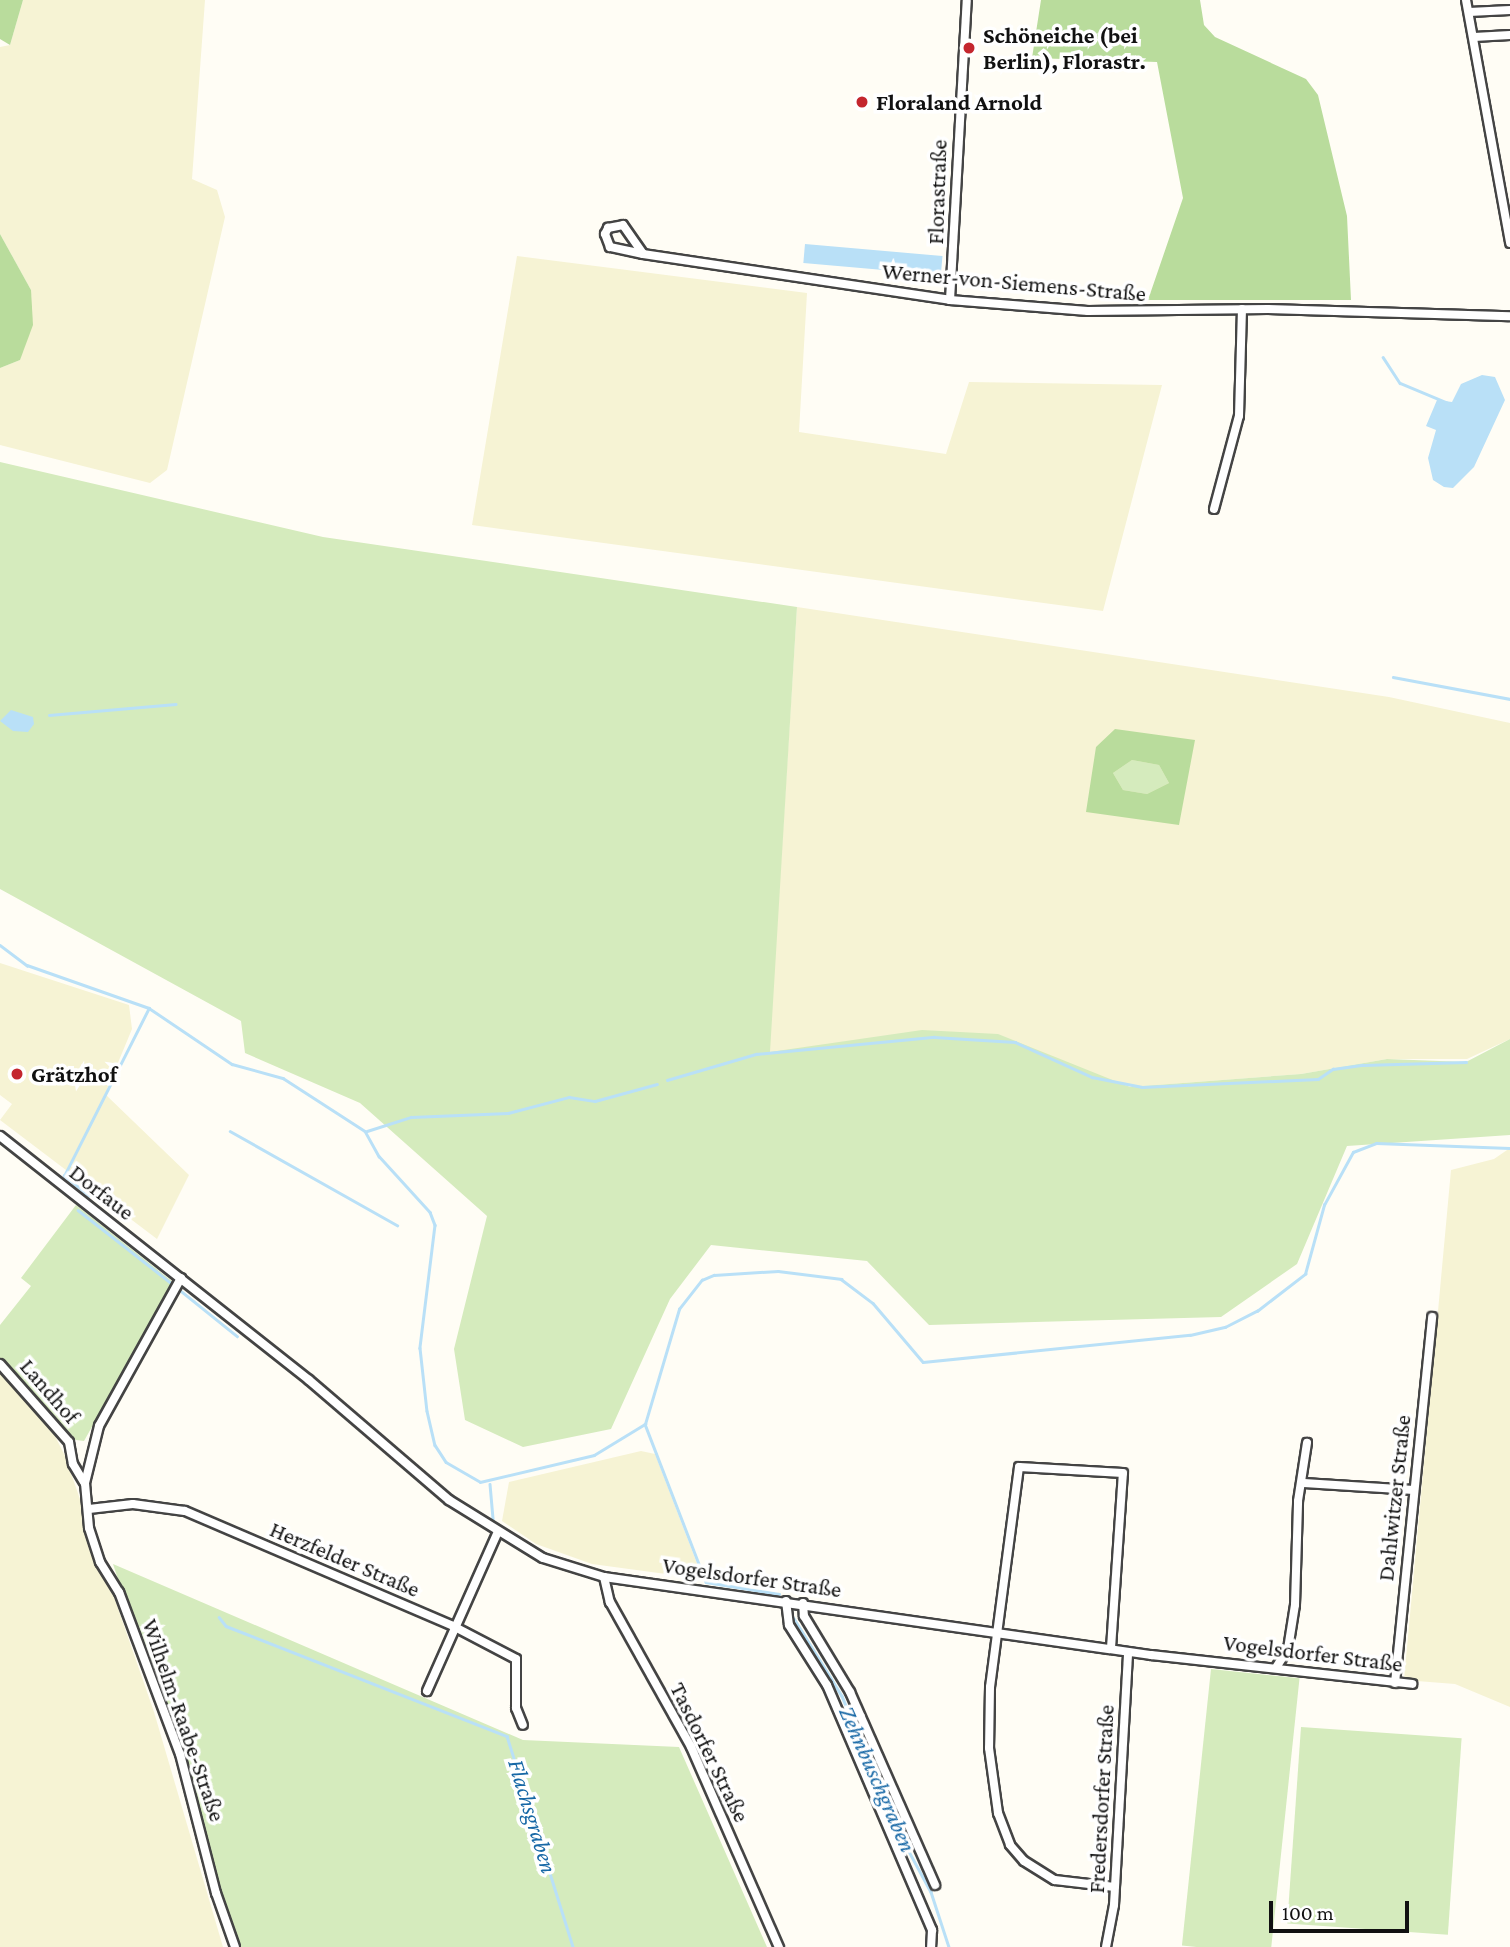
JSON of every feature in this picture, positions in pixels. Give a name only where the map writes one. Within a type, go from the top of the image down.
[{"type":"street","name":"Florastraße","points":[[950,300],[967,0]]},
{"type":"street","points":[[1466,0],[1510,243]]},
{"type":"street","points":[[1469,12],[1510,10]]},
{"type":"street","points":[[1474,37],[1510,35]]},
{"type":"street","name":"Werner-von-Siemens-Straße","points":[[643,254],[623,225],[608,228],[605,234],[610,247],[643,254],[950,300],[1088,311],[1242,309],[1510,316]]},
{"type":"street","points":[[1214,509],[1239,416],[1242,309]]},
{"type":"street","name":"Dorfaue","points":[[0,1136],[181,1278]]},
{"type":"street","points":[[85,1483],[99,1426],[181,1278]]},
{"type":"street","name":"Vogelsdorfer Straße","points":[[181,1278],[449,1500],[497,1534],[543,1558],[604,1577],[995,1630],[1128,1651],[1277,1666],[1412,1684]]},
{"type":"street","name":"Dahlwitzer Straße","points":[[1395,1683],[1432,1317]]},
{"type":"street","name":"Landhof","points":[[0,1364],[69,1442],[73,1464],[85,1483]]},
{"type":"street","points":[[1277,1666],[1288,1648],[1295,1605],[1296,1524],[1304,1483],[1307,1443]]},
{"type":"street","points":[[1111,1648],[1123,1474],[1018,1467],[995,1630],[989,1748],[998,1814],[1010,1845],[1024,1861],[1055,1880],[1115,1887]]},
{"type":"street","name":"Wilhelm-Raabe-Straße","points":[[85,1483],[89,1528],[100,1562],[119,1592],[180,1755],[216,1893],[235,1947]]},
{"type":"street","points":[[1304,1483],[1414,1490]]},
{"type":"street","name":"Herzfelder Straße","points":[[89,1509],[133,1504],[185,1511],[453,1626],[516,1659],[516,1708],[523,1725]]},
{"type":"street","points":[[427,1691],[453,1626],[497,1534]]},
{"type":"street","name":"Tasdorfer Straße","points":[[604,1577],[610,1602],[691,1747],[779,1947]]},
{"type":"street","points":[[786,1601],[789,1625],[827,1685],[932,1930],[931,1947]]},
{"type":"street","points":[[803,1603],[814,1635],[850,1692],[935,1885]]},
{"type":"street","name":"Fredersdorfer Straße","points":[[1106,1947],[1115,1887],[1128,1651]]},
{"type":"shaded area","points":[[23,0],[205,0],[192,179],[217,190],[225,217],[167,470],[150,483],[0,445],[0,368],[20,360],[31,290],[0,234],[0,47],[10,45]]},
{"type":"shaded area","points":[[517,256],[807,293],[799,432],[946,454],[969,382],[1162,385],[1103,611],[472,525]]},
{"type":"shaded area","points":[[797,607],[1389,697],[1510,723],[1510,1039],[1467,1059],[1387,1059],[1301,1074],[1130,1087],[769,1052]]},
{"type":"shaded area","points":[[0,963],[129,1005],[132,1029],[105,1094],[189,1175],[157,1239],[0,1120],[12,1104],[0,1095]]},
{"type":"shaded area","points":[[1510,1148],[1510,1707],[1455,1684],[1404,1680],[1451,1170],[1494,1159]]},
{"type":"shaded area","points":[[0,1371],[50,1426],[65,1456],[154,1712],[223,1947],[0,1947]]},
{"type":"shaded area","points":[[641,1451],[655,1454],[703,1579],[592,1564],[536,1544],[502,1521],[509,1482]]},
{"type":"green space","points":[[0,0],[23,0],[10,45],[0,39]]},
{"type":"green space","points":[[1041,0],[1200,0],[1204,25],[1215,37],[1306,79],[1318,95],[1347,216],[1351,300],[1148,300],[1183,198],[1157,62],[1032,58]]},
{"type":"green space","points":[[0,234],[31,290],[33,325],[20,360],[0,368]]},
{"type":"green space","points":[[0,462],[323,537],[797,607],[770,1052],[922,1030],[998,1034],[1130,1087],[1301,1074],[1387,1059],[1466,1062],[1510,1039],[1510,1135],[1347,1146],[1297,1264],[1221,1317],[929,1325],[867,1261],[711,1245],[670,1299],[611,1429],[523,1447],[465,1420],[454,1349],[487,1216],[360,1103],[245,1053],[241,1021],[0,889]]},
{"type":"green space","points":[[1115,729],[1195,740],[1179,825],[1086,812],[1096,747]],"holes":[[[1132,760],[1159,765],[1169,783],[1147,794],[1123,790],[1113,773]]]},
{"type":"green space","points":[[1132,760],[1159,765],[1169,783],[1147,794],[1123,790],[1113,773]]},
{"type":"green space","points":[[76,1205],[173,1282],[84,1441],[68,1439],[27,1387],[0,1363],[0,1325],[31,1286],[21,1278]]},
{"type":"green space","points":[[113,1564],[523,1740],[679,1747],[767,1947],[240,1947]]},
{"type":"green space","points":[[1211,1669],[1300,1678],[1271,1947],[1182,1945]]},
{"type":"green space","points":[[1301,1727],[1462,1738],[1448,1935],[1287,1924]]},
{"type":"water","points":[[805,244],[942,256],[941,275],[803,263]]},
{"type":"water","points":[[1482,375],[1495,377],[1505,400],[1474,467],[1453,488],[1444,487],[1433,480],[1428,458],[1436,430],[1426,426],[1437,400],[1452,402],[1461,384]]},
{"type":"water","points":[[11,710],[33,717],[34,724],[28,732],[13,731],[0,721]]},
{"type":"waterway","points":[[1383,357],[1400,383],[1448,403]]},
{"type":"waterway","points":[[1393,677],[1510,699]]},
{"type":"waterway","points":[[49,715],[176,704]]},
{"type":"waterway","points":[[0,945],[27,965],[149,1008],[232,1064],[283,1078],[365,1131],[379,1156],[430,1212],[435,1225],[420,1348],[427,1411],[435,1445],[446,1462],[480,1482],[594,1455],[645,1424],[679,1309],[702,1280],[714,1275],[778,1271],[841,1279],[873,1303],[923,1362],[1190,1335],[1225,1327],[1257,1311],[1305,1274],[1324,1205],[1353,1152],[1376,1143],[1510,1148]]},
{"type":"waterway","points":[[89,1196],[64,1176],[149,1008]]},
{"type":"waterway","points":[[667,1080],[756,1054],[934,1037],[1015,1042],[1092,1077],[1142,1087],[1318,1079],[1333,1069],[1363,1065],[1466,1062]]},
{"type":"waterway","points":[[367,1131],[411,1117],[508,1113],[569,1097],[595,1101],[657,1084]]},
{"type":"waterway","points":[[230,1131],[397,1225]]},
{"type":"waterway","points":[[78,1210],[171,1283]]},
{"type":"waterway","points":[[181,1291],[237,1336]]},
{"type":"waterway","name":"Zehnbuschgraben","points":[[645,1424],[706,1582],[779,1594]]},
{"type":"waterway","name":"Flachsgraben","points":[[490,1484],[493,1521]]},
{"type":"waterway","name":"Flachsgraben","points":[[219,1617],[226,1626],[507,1736],[573,1947]]},
{"type":"waterway","name":"Zehnbuschgraben","points":[[793,1617],[842,1696],[899,1833],[931,1892],[949,1947]]},
{"type":"place","name":"Schöneiche (bei Berlin), Florastr.","points":[[969,48]]},
{"type":"place","name":"Floraland Arnold","points":[[862,102]]},
{"type":"place","name":"Grätzhof","points":[[17,1074]]}]
